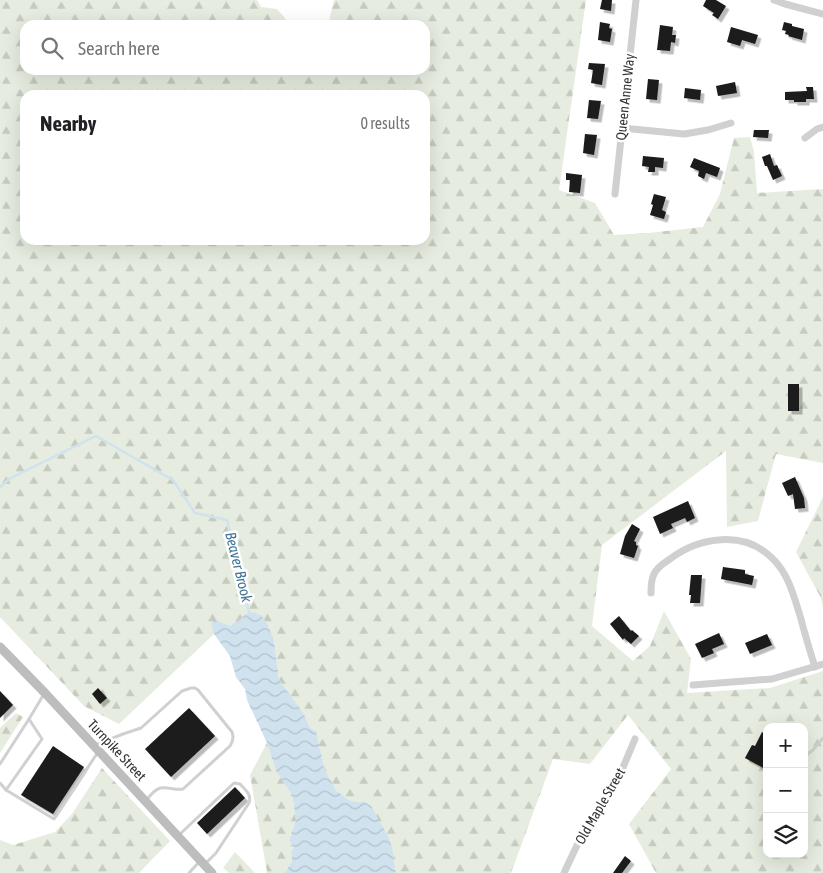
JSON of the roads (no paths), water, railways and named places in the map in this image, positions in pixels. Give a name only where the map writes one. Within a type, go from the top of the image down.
[{"type":"street","name":"Queen Anne Way","points":[[614,194],[636,0]]},
{"type":"street","points":[[774,0],[823,14]]},
{"type":"street","points":[[622,128],[684,134],[708,130],[731,123]]},
{"type":"street","points":[[805,138],[823,127]]},
{"type":"street","points":[[651,593],[652,579],[657,568],[691,546],[712,541],[730,540],[740,541],[757,547],[771,557],[778,565],[791,587],[815,666]]},
{"type":"street","name":"Turnpike Street","points":[[0,647],[212,873]]},
{"type":"street","points":[[693,685],[772,679],[823,664]]},
{"type":"street","name":"Old Maple Street","points":[[564,873],[578,841],[589,828],[616,784],[635,739]]},
{"type":"lane","points":[[0,782],[6,790],[54,819],[96,748],[123,734],[141,728],[182,691],[195,688],[232,732],[232,743],[183,789],[160,788],[145,801]]},
{"type":"lane","points":[[0,764],[44,693]]},
{"type":"lane","points":[[6,790],[42,739],[29,719]]},
{"type":"lane","points":[[808,754],[823,738]]},
{"type":"lane","points":[[178,836],[234,783],[240,784],[249,795],[249,802],[216,854],[189,873]]},
{"type":"water","points":[[253,612],[261,615],[266,622],[274,640],[279,680],[303,712],[310,728],[316,731],[324,768],[336,790],[350,801],[365,802],[371,806],[389,838],[396,873],[285,873],[292,861],[291,851],[294,848],[289,840],[296,820],[292,795],[276,771],[267,743],[247,700],[245,689],[236,677],[230,656],[214,634],[211,624],[214,620],[230,626],[246,614]]},
{"type":"waterway","name":"Beaver Brook","points":[[0,487],[9,479],[96,436],[173,480],[195,513],[227,520],[250,616]]}]
